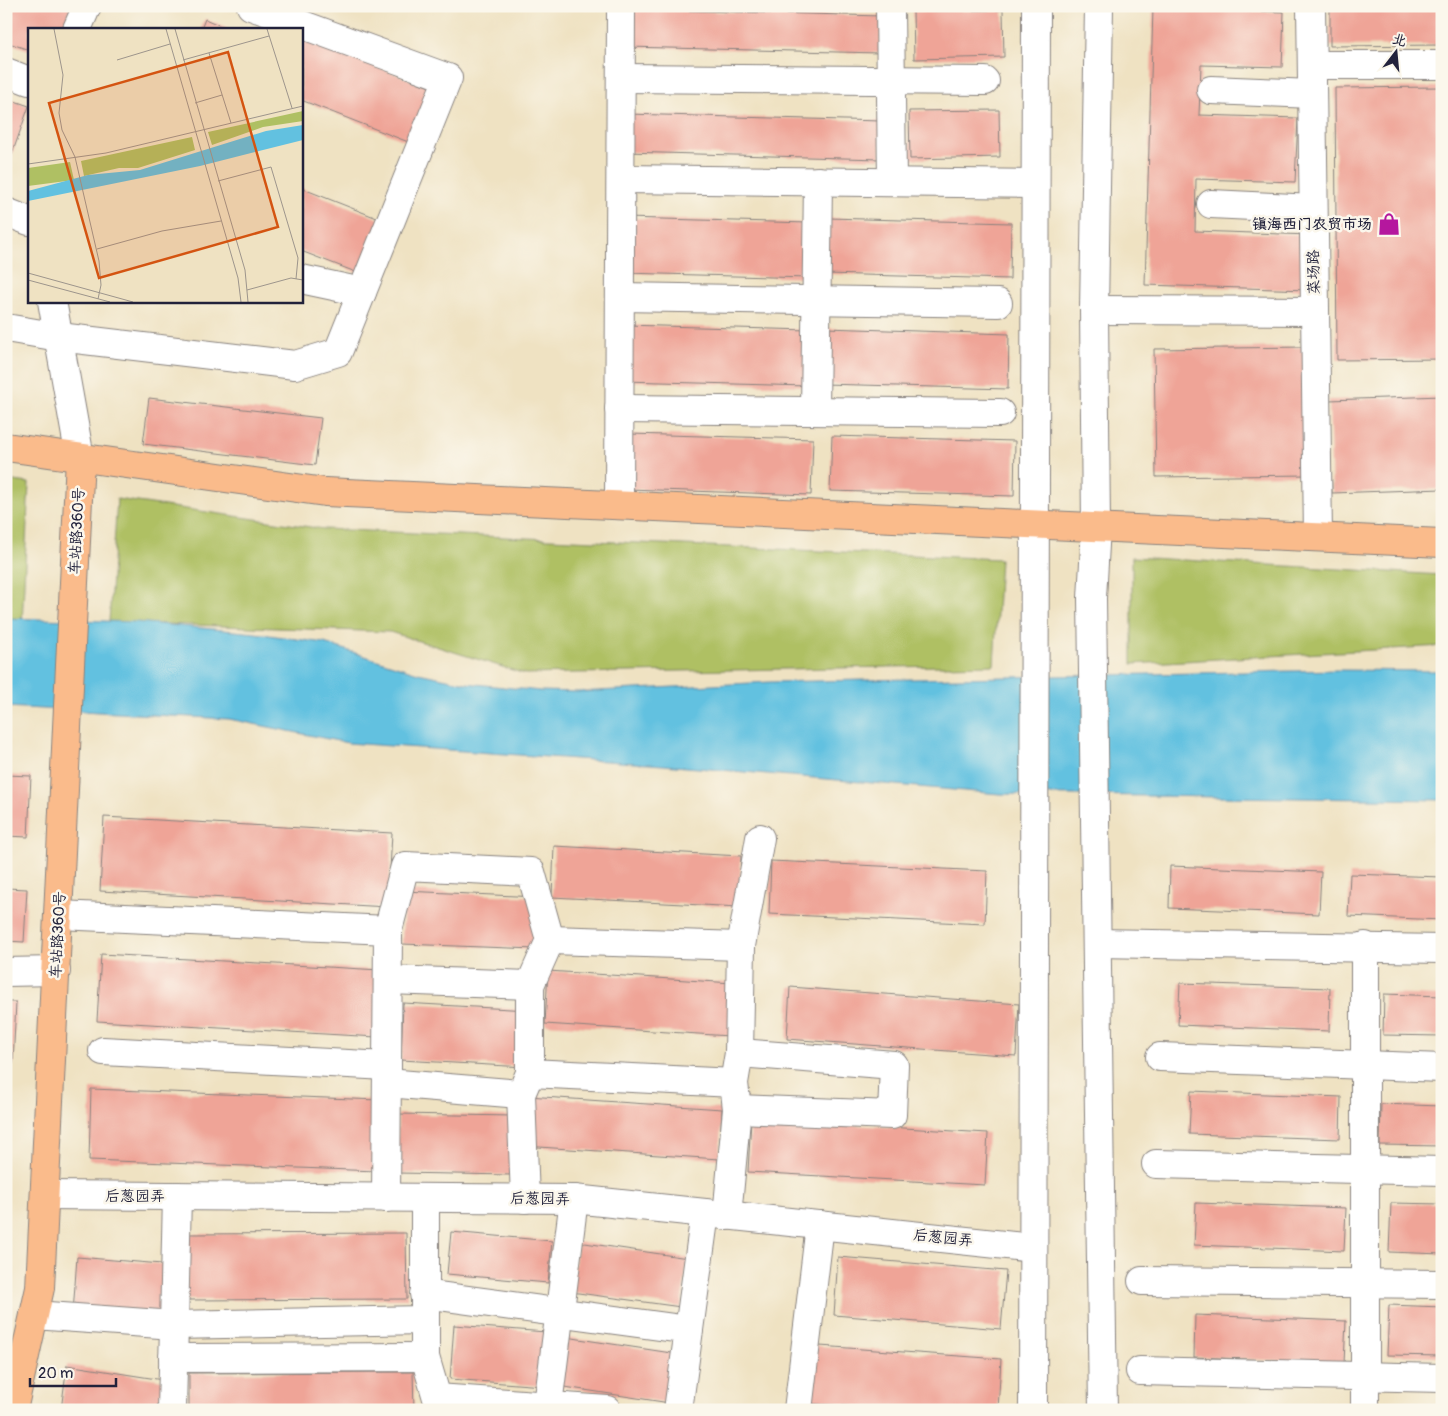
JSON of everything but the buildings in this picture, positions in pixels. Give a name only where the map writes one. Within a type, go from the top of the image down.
[{"type":"main road","points":[[6,447],[324,492],[1442,543]]},
{"type":"main road","name":"车站路360号","points":[[13,1410],[40,1288],[80,458]]},
{"type":"street","points":[[77,28],[87,6]]},
{"type":"street","points":[[6,328],[58,337],[295,366],[338,352],[448,78],[251,6]]},
{"type":"street","points":[[619,505],[622,6]]},
{"type":"street","points":[[890,6],[892,182]]},
{"type":"street","points":[[1033,1410],[1036,6]]},
{"type":"street","points":[[1099,6],[1094,310],[1096,527],[1092,598],[1103,1410]]},
{"type":"street","name":"菜场路","points":[[1311,6],[1318,537]]},
{"type":"street","points":[[1312,65],[1442,65]]},
{"type":"street","points":[[6,72],[28,81]]},
{"type":"street","points":[[621,78],[985,81]]},
{"type":"street","points":[[1211,90],[1312,94]]},
{"type":"street","points":[[621,179],[1035,184]]},
{"type":"street","points":[[815,411],[818,181]]},
{"type":"street","points":[[1212,204],[1313,209]]},
{"type":"street","points":[[6,212],[28,221]]},
{"type":"street","points":[[302,279],[362,292]]},
{"type":"street","points":[[620,297],[998,303]]},
{"type":"street","points":[[52,302],[80,458]]},
{"type":"street","points":[[1094,310],[1314,311]]},
{"type":"street","points":[[620,409],[1000,413]]},
{"type":"street","points":[[678,1410],[689,1330],[716,1214],[736,1096],[739,1053],[741,946],[760,838]]},
{"type":"street","points":[[386,1198],[388,930],[405,866],[531,872],[550,940],[530,985],[526,1084],[525,1199]]},
{"type":"street","points":[[59,915],[388,930]]},
{"type":"street","points":[[550,940],[741,946]]},
{"type":"street","points":[[1097,943],[1365,946],[1442,949]]},
{"type":"street","points":[[1365,946],[1365,1410]]},
{"type":"street","points":[[6,972],[56,971]]},
{"type":"street","points":[[388,980],[530,985]]},
{"type":"street","points":[[103,1052],[526,1084],[736,1096],[892,1115],[894,1065],[739,1053]]},
{"type":"street","points":[[1160,1057],[1442,1068]]},
{"type":"street","points":[[1156,1164],[1442,1171]]},
{"type":"street","name":"后葱园弄","points":[[45,1195],[574,1199],[1034,1248]]},
{"type":"street","points":[[172,1410],[177,1196]]},
{"type":"street","points":[[426,1198],[425,1357],[438,1398],[607,1410]]},
{"type":"street","points":[[548,1406],[574,1199]]},
{"type":"street","points":[[798,1410],[820,1225]]},
{"type":"street","points":[[1142,1281],[1442,1284]]},
{"type":"street","points":[[34,1315],[174,1325],[424,1307],[560,1311],[689,1330]]},
{"type":"street","points":[[173,1358],[425,1357]]},
{"type":"street","points":[[1140,1371],[1442,1378]]},
{"type":"green space","points":[[6,480],[29,483],[22,624],[6,622]]},
{"type":"green space","points":[[117,499],[324,529],[1000,559],[994,665],[525,674],[390,632],[109,622]]},
{"type":"green space","points":[[1132,557],[1442,575],[1442,646],[1132,664]]},
{"type":"water","points":[[6,618],[137,622],[255,633],[324,643],[418,673],[466,683],[540,691],[578,692],[770,682],[1339,670],[1442,671],[1442,800],[1000,794],[663,765],[348,743],[229,719],[6,707]]},
{"type":"place","name":"镇海西门农贸市场","points":[[1389,224]]}]
